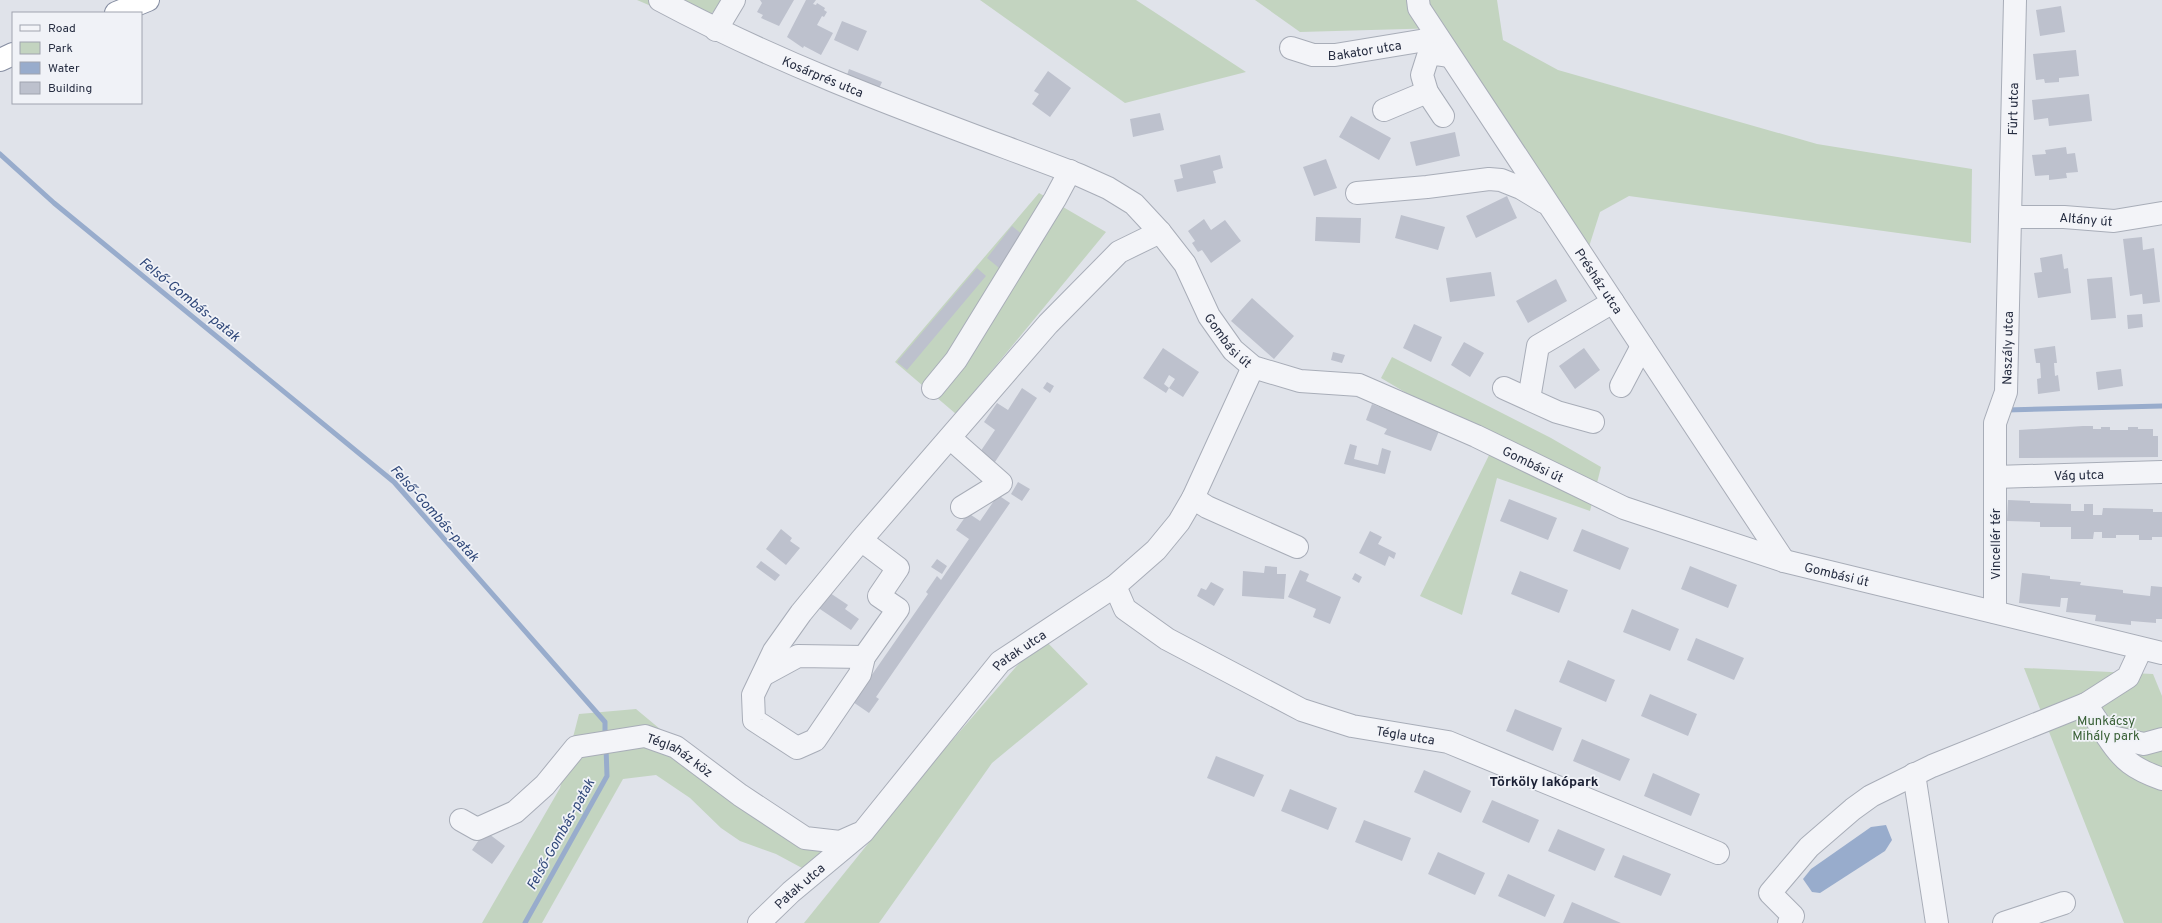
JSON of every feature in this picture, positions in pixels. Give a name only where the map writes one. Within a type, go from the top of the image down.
[{"type":"highway","points":[[118,12],[148,0]]},
{"type":"highway","points":[[0,60],[12,54]]},
{"type":"street","name":"Kosárprés utca","points":[[660,0],[716,30],[819,76],[992,142]]},
{"type":"street","points":[[716,30],[734,0]]},
{"type":"street","name":"Présház utca","points":[[1418,0],[1419,8],[1438,38],[1784,562]]},
{"type":"street","name":"Fürt utca","points":[[2010,217],[2015,0]]},
{"type":"street","name":"Bakator utca","points":[[1291,48],[1313,55],[1335,56],[1438,38]]},
{"type":"street","points":[[1443,116],[1427,92],[1422,75],[1429,53],[1450,56]]},
{"type":"street","points":[[1384,110],[1427,92]]},
{"type":"street","name":"Gombási út","points":[[992,142],[1070,171],[1108,188],[1134,204],[1160,232],[1185,264],[1209,316],[1233,350],[1253,367],[1300,381],[1359,385],[1476,436],[1624,508],[1784,562],[2152,651]]},
{"type":"street","points":[[933,388],[956,360],[1055,199],[1070,171]]},
{"type":"street","points":[[1357,193],[1495,180],[1521,188],[1548,205]]},
{"type":"street","name":"Altány út","points":[[2010,217],[2064,217],[2114,221],[2162,213]]},
{"type":"street","name":"Naszály utca","points":[[1995,477],[1995,423],[2006,392],[2010,217]]},
{"type":"street","points":[[861,540],[898,568],[879,596],[898,609],[864,657],[860,674],[815,740],[797,748],[754,720],[753,695],[774,651],[801,613],[861,540],[1048,324],[1119,252],[1160,232]]},
{"type":"street","points":[[1529,399],[1538,346],[1613,302]]},
{"type":"street","points":[[1621,386],[1642,346]]},
{"type":"street","name":"Patak utca","points":[[759,923],[791,892],[863,832],[1000,662],[1115,586],[1156,550],[1179,522],[1193,498],[1253,367]]},
{"type":"street","points":[[1504,388],[1557,412],[1593,422]]},
{"type":"street","points":[[950,438],[1001,483],[962,507]]},
{"type":"street","name":"Vág utca","points":[[1995,477],[2162,472]]},
{"type":"street","name":"Vincellér tér","points":[[1995,477],[1995,612]]},
{"type":"street","points":[[1193,498],[1207,507],[1297,547]]},
{"type":"street","name":"Tégla utca","points":[[1115,586],[1125,609],[1167,639],[1302,710],[1352,726],[1448,742],[1718,853]]},
{"type":"street","points":[[1789,923],[1793,916],[1770,893],[1804,852],[1852,809],[1883,789],[1914,774],[2043,720],[2086,704],[2128,677],[2152,651]]},
{"type":"street","points":[[763,675],[798,656],[864,657]]},
{"type":"street","points":[[2086,704],[2120,756],[2142,772],[2162,779]]},
{"type":"street","name":"Téglaház köz","points":[[461,820],[477,829],[515,812],[545,785],[576,747],[645,736],[676,747],[740,795],[805,838],[840,842],[863,832]]},
{"type":"street","points":[[2107,736],[2144,744],[2162,740]]},
{"type":"street","points":[[1914,774],[1937,923]]},
{"type":"street","points":[[2004,923],[2064,903]]},
{"type":"green space","points":[[637,0],[723,0],[700,27]]},
{"type":"green space","points":[[980,0],[1136,0],[1246,72],[1125,103]]},
{"type":"green space","points":[[1255,0],[1497,0],[1503,40],[1558,70],[1817,144],[1972,169],[1971,243],[1629,196],[1600,212],[1587,253],[1442,28],[1300,32]]},
{"type":"green space","points":[[1039,193],[1106,232],[956,414],[895,362]]},
{"type":"green space","points":[[1392,357],[1551,438],[1601,467],[1590,511],[1497,478],[1462,615],[1420,596],[1494,445],[1381,378]]},
{"type":"green space","points":[[1042,637],[1088,684],[992,763],[879,923],[804,923],[942,752]]},
{"type":"green space","name":"Munkácsy Mihály park","points":[[2024,668],[2153,674],[2162,696],[2162,923],[2124,923]]},
{"type":"green space","points":[[636,709],[672,739],[803,832],[848,834],[802,868],[776,854],[740,841],[721,828],[690,798],[656,775],[623,779],[542,923],[482,923],[560,788],[579,714]]},
{"type":"water","points":[[1886,825],[1892,840],[1885,851],[1820,893],[1812,892],[1803,879],[1811,869],[1871,827]]},
{"type":"building","points":[[760,0],[794,0],[779,26],[761,18],[763,15],[757,12],[762,3]]},
{"type":"building","points":[[806,0],[816,0],[813,4],[816,5],[817,3],[825,8],[824,10],[827,12],[824,17],[822,16],[817,25],[833,33],[821,55],[804,46],[803,48],[787,37]]},
{"type":"building","points":[[2061,6],[2065,32],[2040,36],[2036,10]]},
{"type":"building","points":[[842,21],[867,31],[858,51],[834,40]]},
{"type":"building","points":[[2076,50],[2079,76],[2059,78],[2059,82],[2045,83],[2044,79],[2036,80],[2033,54]]},
{"type":"building","points":[[849,69],[882,82],[878,91],[846,78]]},
{"type":"building","points":[[1048,71],[1071,88],[1050,117],[1032,104],[1039,94],[1034,91]]},
{"type":"building","points":[[2089,94],[2092,121],[2049,126],[2048,118],[2034,120],[2032,100]]},
{"type":"building","points":[[1160,113],[1164,130],[1133,137],[1130,119]]},
{"type":"building","points":[[1351,116],[1391,138],[1379,160],[1339,137]]},
{"type":"building","points":[[1455,132],[1460,156],[1416,166],[1410,142]]},
{"type":"building","points":[[2066,147],[2067,154],[2075,153],[2078,172],[2066,173],[2067,178],[2049,180],[2049,175],[2035,176],[2032,155],[2046,154],[2045,150]]},
{"type":"building","points":[[1220,155],[1223,168],[1213,171],[1216,183],[1177,192],[1174,180],[1183,178],[1180,165]]},
{"type":"building","points":[[1326,159],[1337,188],[1314,196],[1303,167]]},
{"type":"building","points":[[1507,196],[1517,218],[1476,238],[1466,216]]},
{"type":"building","points":[[1401,215],[1445,227],[1438,250],[1395,238]]},
{"type":"building","points":[[1316,217],[1361,218],[1360,243],[1315,241]]},
{"type":"building","points":[[1204,219],[1211,230],[1225,220],[1241,241],[1211,263],[1202,250],[1198,252],[1192,243],[1195,241],[1188,231]]},
{"type":"building","points":[[1012,226],[1024,236],[1004,272],[987,258]]},
{"type":"building","points":[[2142,237],[2143,250],[2154,248],[2160,302],[2143,304],[2142,294],[2130,296],[2123,239]]},
{"type":"building","points":[[2062,254],[2064,269],[2068,268],[2071,293],[2038,298],[2034,273],[2042,272],[2040,258]]},
{"type":"building","points":[[977,268],[986,276],[907,370],[897,362]]},
{"type":"building","points":[[1491,272],[1495,296],[1450,302],[1446,278]]},
{"type":"building","points":[[2112,277],[2116,318],[2091,320],[2087,279]]},
{"type":"building","points":[[1556,279],[1567,301],[1528,323],[1516,301]]},
{"type":"building","points":[[1252,298],[1294,336],[1274,359],[1231,321]]},
{"type":"building","points":[[2142,314],[2143,327],[2128,329],[2127,315]]},
{"type":"building","points":[[1414,324],[1442,337],[1431,362],[1403,348]]},
{"type":"building","points":[[1464,342],[1484,353],[1470,377],[1451,365]]},
{"type":"building","points":[[2055,346],[2057,363],[2054,363],[2055,376],[2058,375],[2060,391],[2038,394],[2037,379],[2041,378],[2040,363],[2036,363],[2034,349]]},
{"type":"building","points":[[1163,348],[1199,372],[1183,397],[1169,388],[1166,393],[1143,378]],"holes":[[[1169,375],[1175,379],[1169,388],[1164,384]]]},
{"type":"building","points":[[1584,348],[1600,370],[1575,389],[1559,366]]},
{"type":"building","points":[[1333,352],[1345,355],[1342,363],[1331,360]]},
{"type":"building","points":[[2121,369],[2123,386],[2098,390],[2096,372]]},
{"type":"building","points":[[1047,382],[1054,386],[1050,393],[1043,388]]},
{"type":"building","points":[[1022,388],[1037,398],[991,468],[976,458],[995,430],[984,422],[997,403],[1008,410]]},
{"type":"building","points":[[1372,404],[1439,431],[1431,451],[1384,434],[1387,429],[1366,420]]},
{"type":"building","points":[[2093,426],[2093,429],[2110,427],[2110,430],[2128,430],[2128,427],[2153,429],[2153,436],[2158,436],[2158,457],[2019,458],[2019,430]]},
{"type":"building","points":[[1350,444],[1357,446],[1354,459],[1378,465],[1382,448],[1391,451],[1385,474],[1344,464]]},
{"type":"building","points":[[1018,482],[1030,489],[1022,501],[1011,494]]},
{"type":"building","points":[[998,495],[1010,503],[876,697],[879,699],[869,713],[853,702],[928,594],[926,592],[937,576],[941,580],[969,539],[956,530],[968,513],[980,521]]},
{"type":"building","points":[[1509,499],[1557,518],[1548,540],[1500,521]]},
{"type":"building","points":[[2008,500],[2030,501],[2030,503],[2071,504],[2071,511],[2084,511],[2084,504],[2093,504],[2093,515],[2102,515],[2103,508],[2153,509],[2153,512],[2162,512],[2162,537],[2152,537],[2152,540],[2139,540],[2139,535],[2116,535],[2116,538],[2102,538],[2102,532],[2094,532],[2093,539],[2071,539],[2071,527],[2040,527],[2040,522],[2007,521]]},
{"type":"building","points":[[781,529],[792,538],[790,541],[800,548],[786,565],[766,549]]},
{"type":"building","points":[[1582,529],[1629,548],[1620,570],[1573,551]]},
{"type":"building","points":[[1370,531],[1382,537],[1378,544],[1396,553],[1394,559],[1389,556],[1385,566],[1359,553]]},
{"type":"building","points":[[937,559],[947,566],[942,574],[931,567]]},
{"type":"building","points":[[761,561],[780,575],[775,581],[756,567]]},
{"type":"building","points":[[1265,566],[1277,567],[1277,574],[1286,574],[1284,599],[1242,596],[1243,571],[1264,573]]},
{"type":"building","points":[[1690,566],[1737,585],[1728,608],[1681,589]]},
{"type":"building","points":[[1300,570],[1309,574],[1306,581],[1341,597],[1330,624],[1313,617],[1316,609],[1288,597]]},
{"type":"building","points":[[1520,571],[1568,590],[1559,613],[1511,594]]},
{"type":"building","points":[[1355,573],[1362,577],[1359,583],[1352,579]]},
{"type":"building","points":[[2022,573],[2050,576],[2050,579],[2081,582],[2080,585],[2123,590],[2123,593],[2150,596],[2151,586],[2162,587],[2162,619],[2156,619],[2156,623],[2131,621],[2131,625],[2095,621],[2096,615],[2066,612],[2068,598],[2061,598],[2060,607],[2019,603]]},
{"type":"building","points":[[1211,582],[1224,589],[1214,606],[1197,596],[1201,588],[1206,590]]},
{"type":"building","points":[[824,589],[848,605],[845,609],[859,619],[851,630],[814,605]]},
{"type":"building","points":[[1632,609],[1679,629],[1670,651],[1623,632]]},
{"type":"building","points":[[1696,638],[1744,658],[1734,680],[1687,660]]},
{"type":"building","points":[[1568,660],[1615,680],[1606,702],[1559,682]]},
{"type":"building","points":[[1650,694],[1697,714],[1688,736],[1641,716]]},
{"type":"building","points":[[1515,709],[1562,728],[1553,751],[1506,731]]},
{"type":"building","points":[[1582,739],[1630,759],[1620,781],[1573,761]]},
{"type":"building","points":[[1216,756],[1264,775],[1254,797],[1207,778]]},
{"type":"building","points":[[1424,770],[1471,791],[1461,813],[1414,792]]},
{"type":"building","points":[[1653,773],[1700,794],[1691,816],[1644,796]]},
{"type":"building","points":[[1290,789],[1337,808],[1328,830],[1281,811]]},
{"type":"building","points":[[1492,800],[1539,820],[1529,843],[1482,822]]},
{"type":"building","points":[[1364,820],[1411,838],[1402,861],[1355,842]]},
{"type":"building","points":[[1558,829],[1605,849],[1595,871],[1548,851]]},
{"type":"building","points":[[485,831],[505,846],[492,864],[472,850]]},
{"type":"building","points":[[1438,852],[1485,873],[1475,895],[1428,874]]},
{"type":"building","points":[[1623,855],[1671,874],[1661,896],[1614,877]]},
{"type":"building","points":[[1508,874],[1555,895],[1545,917],[1498,896]]},
{"type":"building","points":[[1572,902],[1621,923],[1563,923]]},
{"type":"waterway","name":"Felső-Gombás-patak","points":[[0,154],[54,203],[394,482],[605,722],[605,737]]},
{"type":"waterway","points":[[2006,410],[2162,406]]},
{"type":"waterway","name":"Felső-Gombás-patak","points":[[525,923],[607,776],[606,747]]},
{"type":"district","name":"Törköly lakópark","points":[[1544,781]]}]
